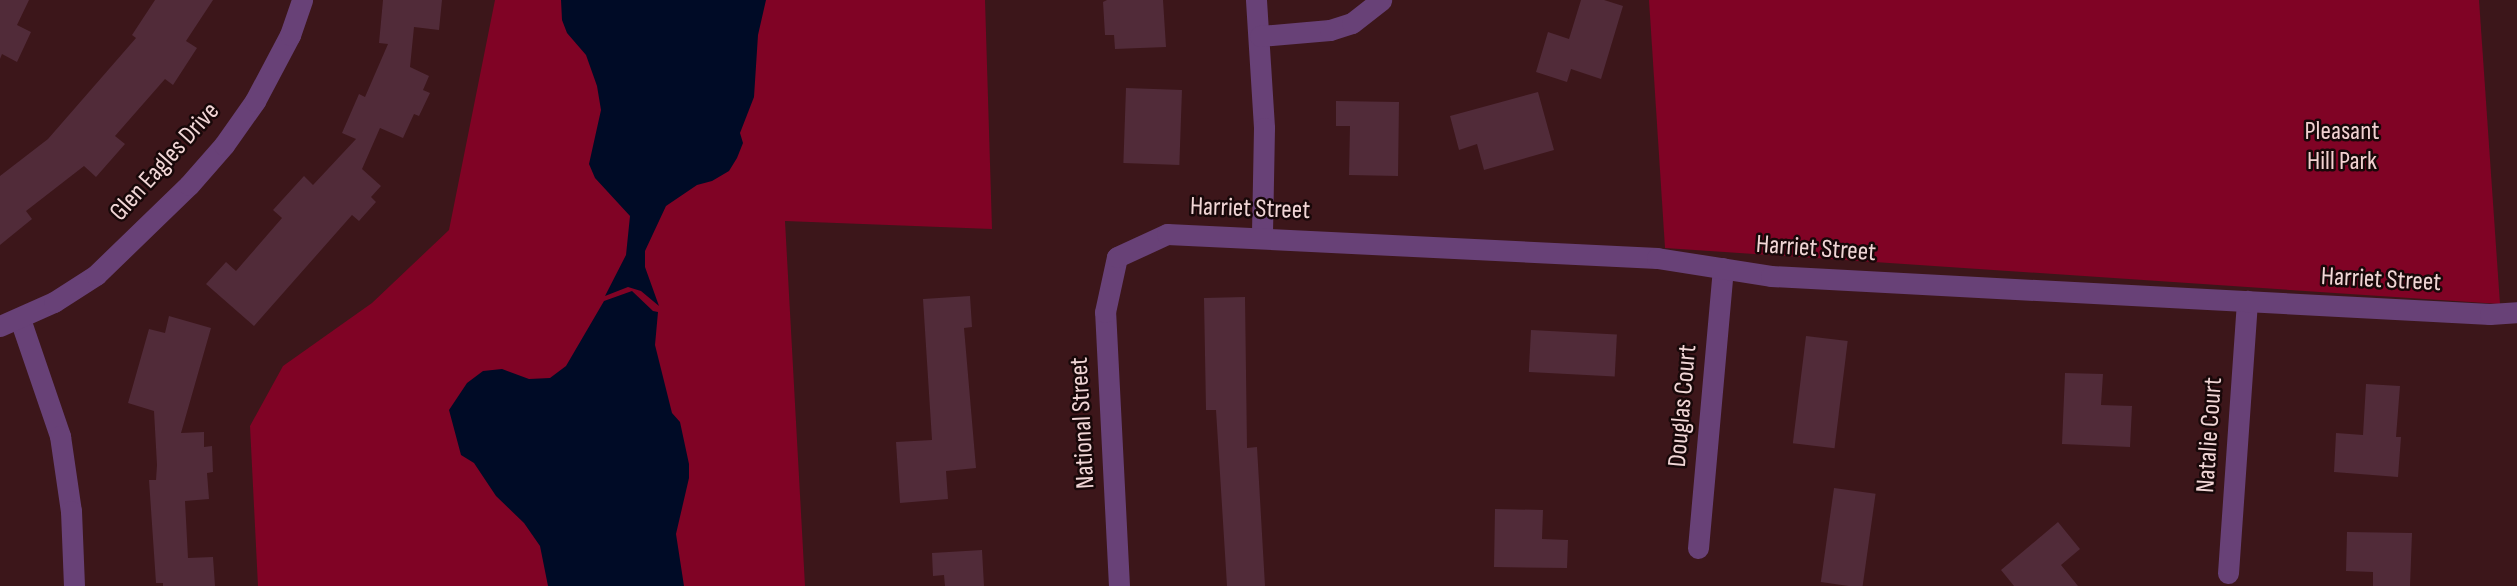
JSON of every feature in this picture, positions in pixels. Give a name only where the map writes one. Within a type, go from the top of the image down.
[{"type":"street","name":"Glen Eagles Drive","points":[[10,322],[96,275],[189,185],[224,145],[256,101],[290,36],[302,0]]},
{"type":"street","points":[[1256,0],[1260,36],[1262,237]]},
{"type":"street","points":[[1260,36],[1329,30],[1352,23],[1381,0]]},
{"type":"street","name":"Harriet Street","points":[[1117,257],[1167,234],[1262,237],[1657,258],[1771,276],[2490,314],[2517,312]]},
{"type":"street","name":"National Street","points":[[1117,257],[1105,312],[1119,586]]},
{"type":"street","name":"Douglas Court","points":[[1698,548],[1723,268]]},
{"type":"street","name":"Natalie Court","points":[[2228,573],[2247,301]]},
{"type":"street","points":[[10,322],[60,436],[71,512],[74,586]]},
{"type":"green space","points":[[495,0],[985,0],[992,229],[785,221],[805,586],[258,586],[250,426],[283,366],[372,303],[449,230]]},
{"type":"green space","name":"Pleasant Hill Park","points":[[1649,0],[2479,0],[2500,304],[1665,248]]},
{"type":"water","points":[[561,0],[766,0],[758,35],[754,97],[740,133],[743,143],[737,158],[729,171],[712,181],[697,185],[666,206],[645,251],[645,267],[659,306],[641,291],[628,287],[605,296],[626,255],[630,216],[595,178],[589,164],[601,110],[597,86],[586,55],[567,33],[562,20]]},
{"type":"water","points":[[632,291],[653,311],[658,312],[655,345],[672,413],[680,422],[689,464],[689,478],[676,534],[684,586],[548,586],[540,546],[524,523],[496,496],[474,463],[461,455],[449,410],[467,383],[483,371],[502,369],[529,379],[550,378],[566,366],[604,301]]},
{"type":"building","points":[[0,0],[29,0],[17,25],[31,32],[17,62],[2,54],[0,59]]},
{"type":"building","points":[[155,0],[213,0],[186,41],[197,48],[173,85],[165,79],[115,136],[125,144],[96,177],[84,166],[26,211],[32,219],[0,245],[0,176],[48,139],[136,38],[132,35]]},
{"type":"building","points":[[383,0],[442,0],[439,30],[414,27],[410,67],[429,76],[423,90],[430,93],[419,116],[414,114],[403,138],[380,128],[362,169],[381,186],[371,197],[376,202],[359,221],[352,215],[254,326],[206,284],[226,262],[236,271],[282,218],[273,210],[304,176],[313,185],[356,139],[342,133],[359,94],[365,97],[388,44],[379,43]]},
{"type":"building","points":[[1163,0],[1166,47],[1115,49],[1114,35],[1105,35],[1103,2]]},
{"type":"building","points":[[1581,0],[1604,0],[1623,6],[1601,79],[1571,69],[1567,82],[1536,72],[1548,32],[1569,39]]},
{"type":"building","points":[[1126,88],[1182,90],[1179,165],[1123,163]]},
{"type":"building","points":[[1538,92],[1554,150],[1484,170],[1477,144],[1459,150],[1450,116]]},
{"type":"building","points":[[1336,101],[1399,102],[1398,176],[1349,175],[1350,126],[1336,126]]},
{"type":"building","points":[[970,296],[972,327],[964,328],[976,468],[946,471],[948,499],[900,503],[896,442],[932,440],[923,299]]},
{"type":"building","points":[[1245,297],[1247,448],[1257,447],[1265,586],[1227,586],[1216,410],[1206,410],[1204,298]]},
{"type":"building","points":[[169,316],[211,328],[181,433],[204,432],[204,447],[212,446],[213,472],[207,473],[209,499],[185,501],[188,558],[213,557],[215,586],[163,586],[163,583],[156,583],[149,480],[156,480],[154,411],[128,403],[149,329],[165,333]]},
{"type":"building","points":[[1531,330],[1617,335],[1615,376],[1529,372]]},
{"type":"building","points":[[1806,336],[1848,341],[1835,448],[1793,443]]},
{"type":"building","points":[[2065,373],[2103,374],[2101,405],[2132,406],[2130,447],[2062,444]]},
{"type":"building","points":[[2366,384],[2400,386],[2396,437],[2401,437],[2398,477],[2334,472],[2336,433],[2363,435]]},
{"type":"building","points":[[1834,488],[1876,494],[1863,586],[1821,582]]},
{"type":"building","points":[[1495,509],[1543,510],[1542,539],[1568,540],[1567,568],[1494,567]]},
{"type":"building","points":[[2058,522],[2080,549],[2061,565],[2078,586],[2014,586],[2001,570]]},
{"type":"building","points":[[2347,532],[2412,533],[2410,586],[2373,586],[2373,572],[2346,571]]},
{"type":"building","points":[[982,550],[984,586],[945,586],[944,575],[933,576],[932,553]]}]
